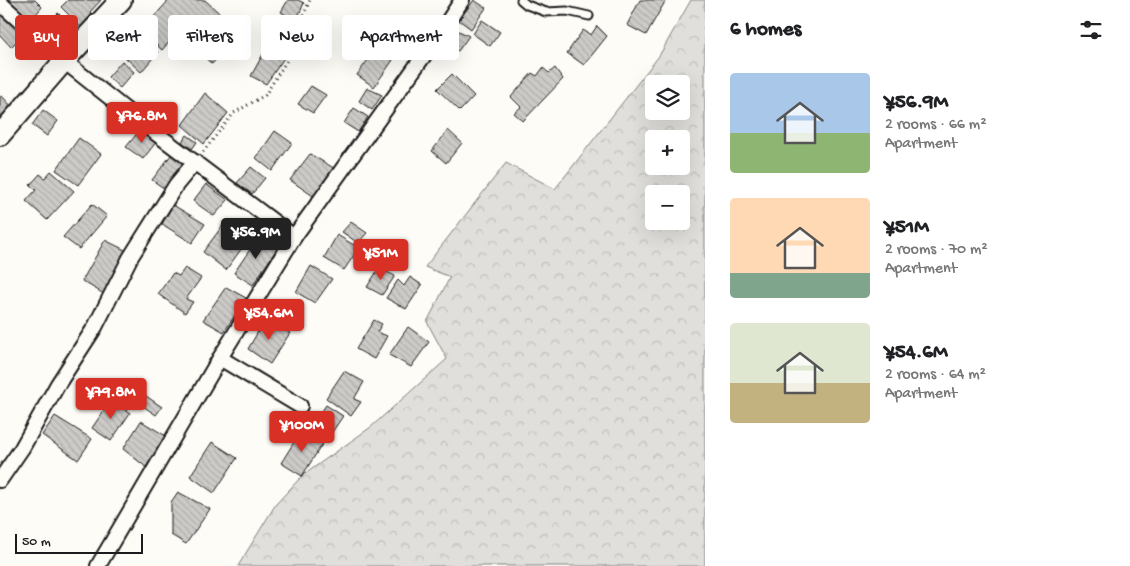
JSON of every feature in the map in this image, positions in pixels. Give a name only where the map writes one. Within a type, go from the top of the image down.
[{"type":"street","points":[[0,135],[64,61],[121,0]]},
{"type":"street","points":[[98,566],[220,358],[294,237],[462,0]]},
{"type":"street","points":[[0,3],[64,61],[137,119],[294,237]]},
{"type":"street","points":[[0,480],[22,448],[58,384],[95,327],[130,258],[176,185],[195,162]]},
{"type":"street","points":[[220,358],[300,406]]},
{"type":"lane","points":[[521,0],[546,12],[567,11],[589,16]]},
{"type":"path","points":[[195,162],[234,113],[265,95],[292,54],[301,21],[310,0]]},
{"type":"green space","points":[[691,0],[705,0],[705,566],[238,566],[276,504],[302,476],[371,427],[447,359],[427,322],[450,277],[425,267],[506,163],[555,189],[659,56]]},
{"type":"building","points":[[7,0],[35,0],[42,7],[35,15],[25,15]]},
{"type":"building","points":[[68,0],[101,0],[90,12],[93,15],[88,15],[88,26],[84,30],[78,24],[78,15],[69,15],[61,7]]},
{"type":"building","points":[[169,0],[205,0],[221,15],[168,15],[168,43],[162,50],[158,46],[158,15],[155,15]]},
{"type":"building","points":[[288,0],[298,0],[304,3],[299,15],[286,15],[281,12]]},
{"type":"building","points":[[474,0],[486,8],[471,29],[459,20]]},
{"type":"building","points":[[640,0],[666,0],[646,35],[627,25]]},
{"type":"building","points":[[0,12],[15,27],[15,43],[11,47],[0,37]]},
{"type":"building","points":[[482,20],[500,32],[490,46],[473,34]]},
{"type":"building","points":[[597,26],[607,36],[584,65],[567,53],[583,30],[591,35]]},
{"type":"building","points":[[459,31],[469,36],[459,50]]},
{"type":"building","points":[[261,58],[261,60],[283,60],[266,84],[251,76]]},
{"type":"building","points":[[128,60],[151,60],[141,72]]},
{"type":"building","points":[[207,60],[216,60],[212,64]]},
{"type":"building","points":[[368,60],[393,60],[374,87],[357,75]]},
{"type":"building","points":[[122,61],[134,72],[120,88],[108,77]]},
{"type":"building","points":[[543,68],[549,73],[555,68],[563,79],[523,121],[514,113],[521,107],[511,97],[532,73],[537,76]]},
{"type":"building","points":[[452,74],[474,96],[460,111],[437,89]]},
{"type":"building","points":[[311,86],[326,95],[313,113],[298,104]]},
{"type":"building","points":[[367,88],[382,95],[372,110],[359,101]]},
{"type":"building","points":[[205,93],[228,113],[204,144],[182,125]]},
{"type":"building","points":[[2,96],[14,109],[0,122],[0,97]]},
{"type":"building","points":[[354,108],[368,117],[358,132],[344,123]]},
{"type":"building","points":[[43,110],[58,121],[47,136],[32,125]]},
{"type":"building","points":[[140,130],[157,141],[143,159],[126,147]]},
{"type":"building","points":[[448,130],[462,143],[446,163],[432,151]]},
{"type":"building","points":[[275,131],[292,143],[272,171],[256,158]]},
{"type":"building","points":[[187,135],[197,142],[192,149],[182,142]]},
{"type":"building","points":[[79,138],[101,154],[78,185],[56,170]]},
{"type":"building","points":[[310,154],[337,170],[316,198],[290,180]]},
{"type":"building","points":[[171,155],[188,164],[168,191],[152,180]]},
{"type":"building","points":[[251,167],[265,178],[252,194],[237,183]]},
{"type":"building","points":[[51,171],[74,191],[47,220],[26,201],[36,190],[30,185],[40,174],[45,178]]},
{"type":"building","points":[[206,184],[228,200],[214,216],[193,201]]},
{"type":"building","points":[[92,204],[107,216],[79,249],[63,237]]},
{"type":"building","points":[[173,205],[205,224],[192,243],[162,224]]},
{"type":"building","points":[[226,221],[250,237],[226,270],[203,252]]},
{"type":"building","points":[[351,222],[367,233],[358,243],[342,232]]},
{"type":"building","points":[[337,235],[359,248],[344,270],[324,258]]},
{"type":"building","points":[[259,236],[278,247],[253,285],[234,273]]},
{"type":"building","points":[[105,240],[127,251],[104,294],[82,281]]},
{"type":"building","points":[[311,266],[332,279],[315,303],[296,292]]},
{"type":"building","points":[[185,268],[201,278],[186,299],[193,302],[185,313],[158,294],[173,273],[179,276]]},
{"type":"building","points":[[379,268],[395,276],[382,295],[367,287]]},
{"type":"building","points":[[410,277],[422,285],[406,309],[386,298],[398,280],[404,286]]},
{"type":"building","points":[[226,287],[246,298],[224,332],[203,320]]},
{"type":"building","points":[[266,318],[290,333],[270,364],[248,349]]},
{"type":"building","points":[[374,320],[382,324],[377,332],[387,336],[374,359],[356,349]]},
{"type":"building","points":[[408,327],[429,342],[411,367],[389,355]]},
{"type":"building","points":[[344,371],[364,382],[354,399],[361,402],[351,416],[326,398]]},
{"type":"building","points":[[146,396],[162,407],[156,415],[140,404]]},
{"type":"building","points":[[111,400],[130,413],[111,441],[92,428]]},
{"type":"building","points":[[326,405],[343,416],[330,435],[313,425]]},
{"type":"building","points":[[55,416],[92,439],[78,460],[42,435]]},
{"type":"building","points":[[141,421],[166,436],[146,467],[123,449]]},
{"type":"building","points":[[301,431],[323,443],[302,476],[281,463]]},
{"type":"building","points":[[212,442],[237,458],[214,493],[190,476]]},
{"type":"building","points":[[178,492],[210,509],[186,544],[171,535],[171,502]]}]
